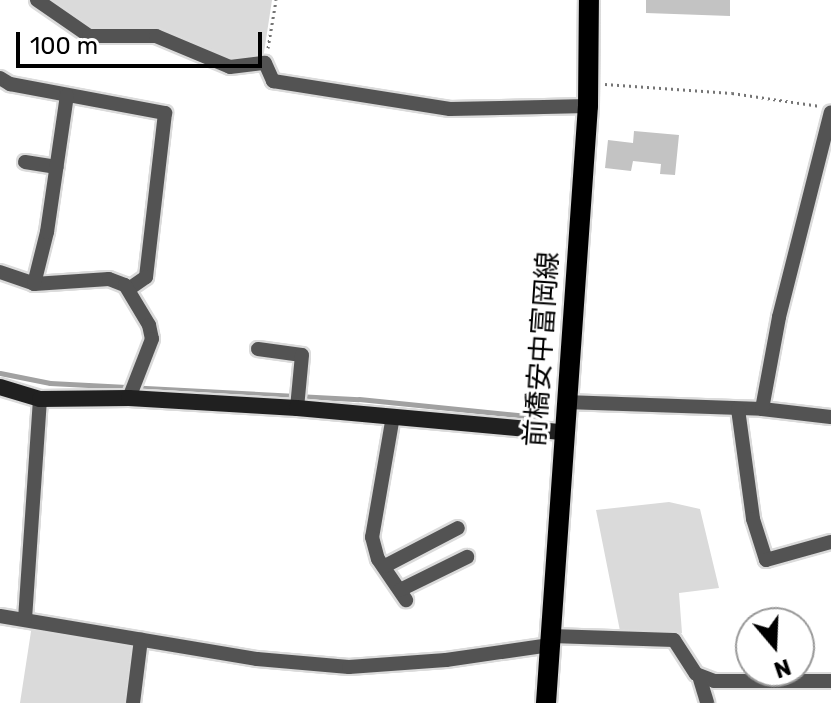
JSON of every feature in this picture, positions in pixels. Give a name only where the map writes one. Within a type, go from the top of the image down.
[{"type":"main road","name":"前橋安中富岡線","points":[[546,703],[562,432],[588,106],[589,0]]},
{"type":"street","points":[[37,0],[89,36],[156,36],[230,67],[265,63],[273,81],[450,109],[588,106]]},
{"type":"street","points":[[0,78],[10,84],[165,113],[146,277],[129,289]]},
{"type":"street","points":[[34,284],[47,232],[67,95]]},
{"type":"street","points":[[762,409],[779,317],[830,112]]},
{"type":"street","points":[[25,162],[57,167]]},
{"type":"street","points":[[0,272],[34,284],[109,279],[129,289],[152,339],[129,398]]},
{"type":"street","points":[[258,349],[302,355],[297,408]]},
{"type":"street","points":[[0,387],[40,399],[129,398],[297,408],[562,432]]},
{"type":"street","points":[[25,619],[40,399]]},
{"type":"street","points":[[565,402],[762,409],[831,418]]},
{"type":"street","points":[[738,409],[753,519],[766,560],[831,542]]},
{"type":"street","points":[[393,416],[372,537],[378,559],[403,595],[467,557]]},
{"type":"street","points":[[385,566],[458,528]]},
{"type":"street","points":[[0,616],[257,659],[349,667],[446,660],[551,641],[674,640],[699,676],[707,703]]},
{"type":"street","points":[[133,703],[141,639]]},
{"type":"street","points":[[699,676],[714,681],[831,681]]},
{"type":"path","points":[[265,63],[276,0]]},
{"type":"path","points":[[589,83],[732,93],[819,106],[830,112]]},
{"type":"shaded area","points":[[44,0],[272,0],[263,59],[228,62],[139,29],[90,31]]},
{"type":"shaded area","points":[[669,502],[700,509],[719,588],[679,593],[682,633],[620,631],[596,510]]},
{"type":"shaded area","points":[[32,625],[128,640],[133,648],[127,703],[20,703]]},
{"type":"building","points":[[646,0],[730,0],[730,16],[646,13]]},
{"type":"building","points":[[634,131],[679,135],[675,175],[660,174],[661,164],[633,161],[631,171],[605,168],[608,140],[633,143]]},
{"type":"waterway","points":[[0,373],[50,383],[359,399],[537,417]]}]
